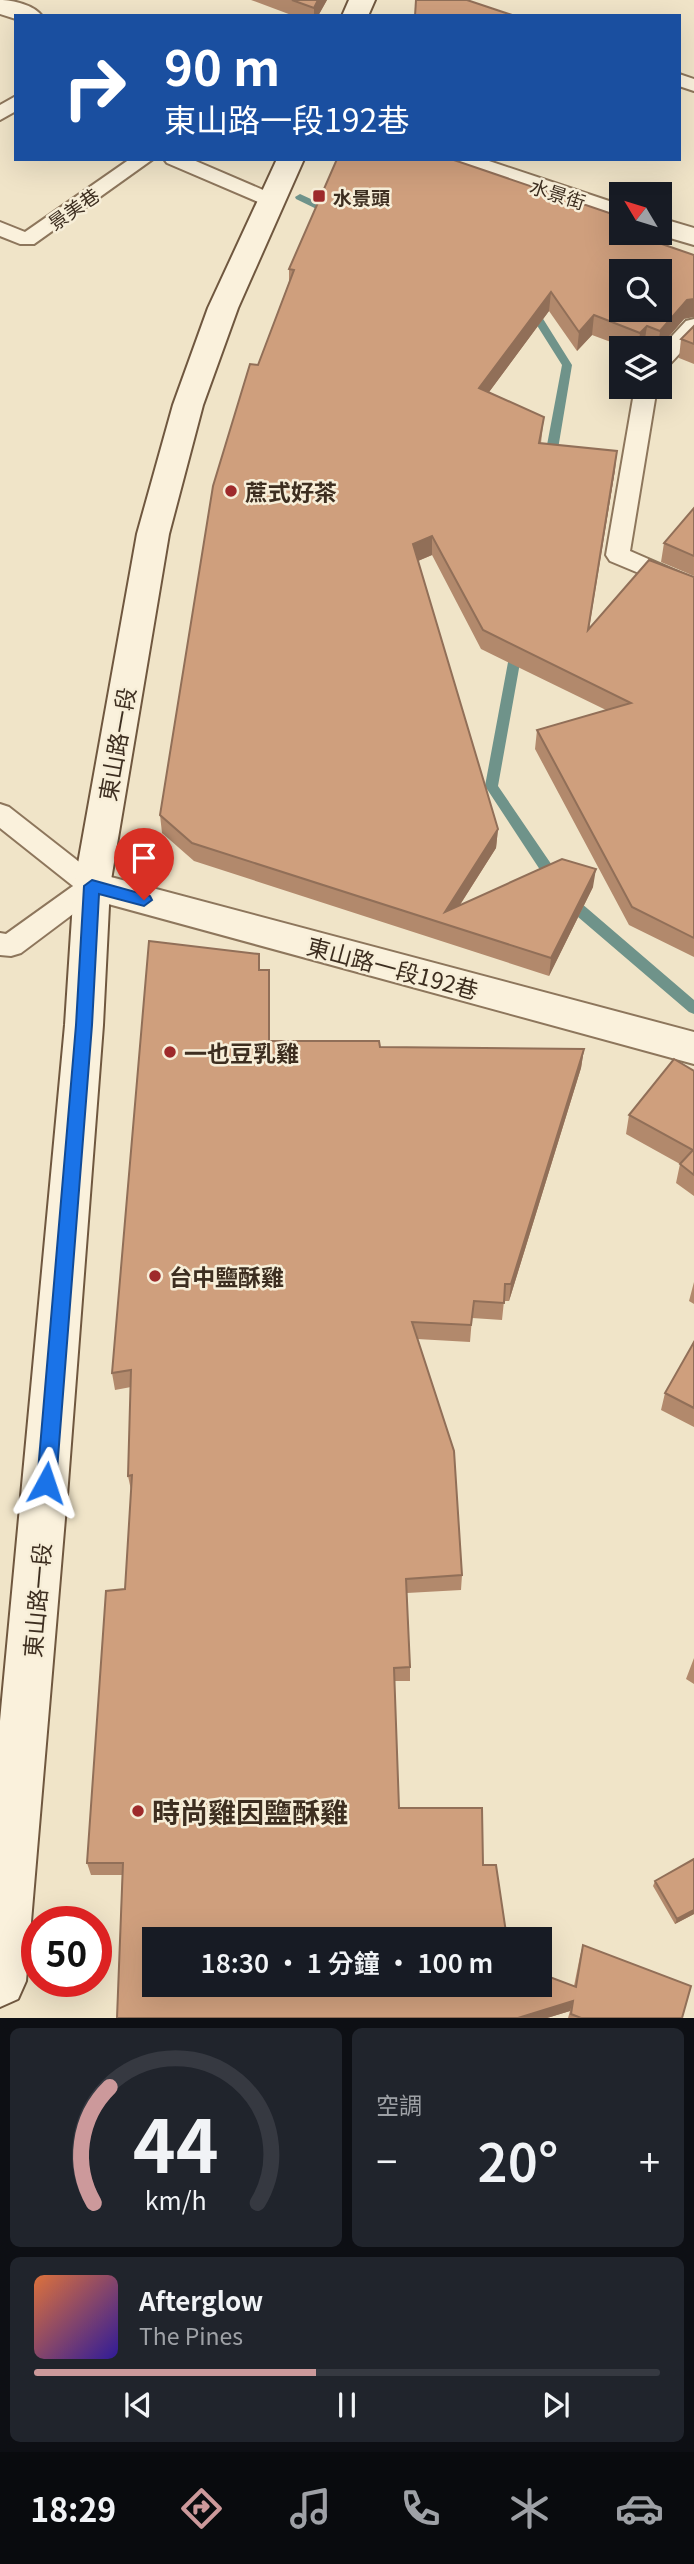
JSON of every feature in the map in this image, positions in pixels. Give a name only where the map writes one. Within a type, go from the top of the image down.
[{"type":"main road","points":[[0,5],[25,14]]},
{"type":"main road","name":"東山路一段","points":[[0,1981],[51,1428],[84,1025],[92,886],[153,534],[188,405],[223,308],[290,161]]},
{"type":"main road","name":"水景街","points":[[461,161],[609,210]]},
{"type":"main road","points":[[672,230],[694,237]]},
{"type":"main road","name":"東山路一段192巷","points":[[92,886],[694,1048]]},
{"type":"lane","name":"景美巷","points":[[0,228],[27,240],[140,161]]},
{"type":"lane","points":[[179,161],[270,200]]},
{"type":"lane","points":[[672,349],[694,326]]},
{"type":"lane","points":[[644,399],[618,555],[694,587]]},
{"type":"lane","points":[[0,814],[92,886],[11,945],[0,944]]},
{"type":"building","points":[[292,0],[318,0],[314,8]]},
{"type":"building","points":[[416,0],[467,0],[509,14],[415,14]]},
{"type":"building","points":[[336,161],[457,161],[609,213],[609,245],[665,245],[694,255],[694,299],[687,300],[672,317],[672,259],[609,259],[609,321],[594,315],[579,332],[551,292],[479,388],[544,417],[539,443],[617,451],[588,630],[649,560],[694,577],[694,938],[632,907],[537,730],[631,703],[483,630],[432,536],[413,544],[498,829],[445,912],[562,859],[596,869],[551,958],[192,843],[160,815],[213,486],[250,364],[258,365],[294,270],[289,269]]},
{"type":"building","points":[[612,322],[668,322],[660,331],[647,326],[640,333]]},
{"type":"building","points":[[694,326],[694,344],[681,339]]},
{"type":"building","points":[[694,508],[694,556],[664,543]]},
{"type":"building","points":[[149,941],[259,954],[259,970],[269,970],[269,1041],[379,1041],[380,1047],[584,1049],[511,1284],[505,1284],[504,1303],[474,1301],[471,1325],[412,1322],[454,1451],[462,1575],[406,1579],[410,1667],[394,1668],[399,1808],[482,1808],[483,1865],[496,1865],[505,1927],[142,1927],[142,1997],[552,1997],[552,1978],[576,1987],[583,1945],[691,1986],[682,2018],[581,2018],[571,2014],[573,2001],[518,2018],[117,2018],[123,1863],[87,1863],[106,1591],[125,1589],[132,1475],[128,1476],[131,1370],[112,1373]]},
{"type":"building","points":[[674,1059],[694,1071],[694,1175],[680,1164],[693,1150],[629,1115]]},
{"type":"building","points":[[694,1342],[694,1408],[665,1393]]},
{"type":"building","points":[[694,1859],[694,1910],[677,1919],[655,1881]]},
{"type":"waterway","points":[[300,197],[333,213]]},
{"type":"waterway","points":[[531,308],[567,365],[550,461]]},
{"type":"waterway","points":[[517,646],[491,786],[555,881]]},
{"type":"waterway","points":[[569,901],[694,1008]]},
{"type":"place","name":"水景頭","points":[[319,196]]},
{"type":"place","name":"蔗式好茶","points":[[231,491]]},
{"type":"place","name":"一也豆乳雞","points":[[170,1052]]},
{"type":"place","name":"台中鹽酥雞","points":[[155,1276]]},
{"type":"place","name":"時尚雞因鹽酥雞","points":[[138,1811]]},
{"type":"route","points":[[46,1483],[84,1025],[92,886],[144,900]]}]
